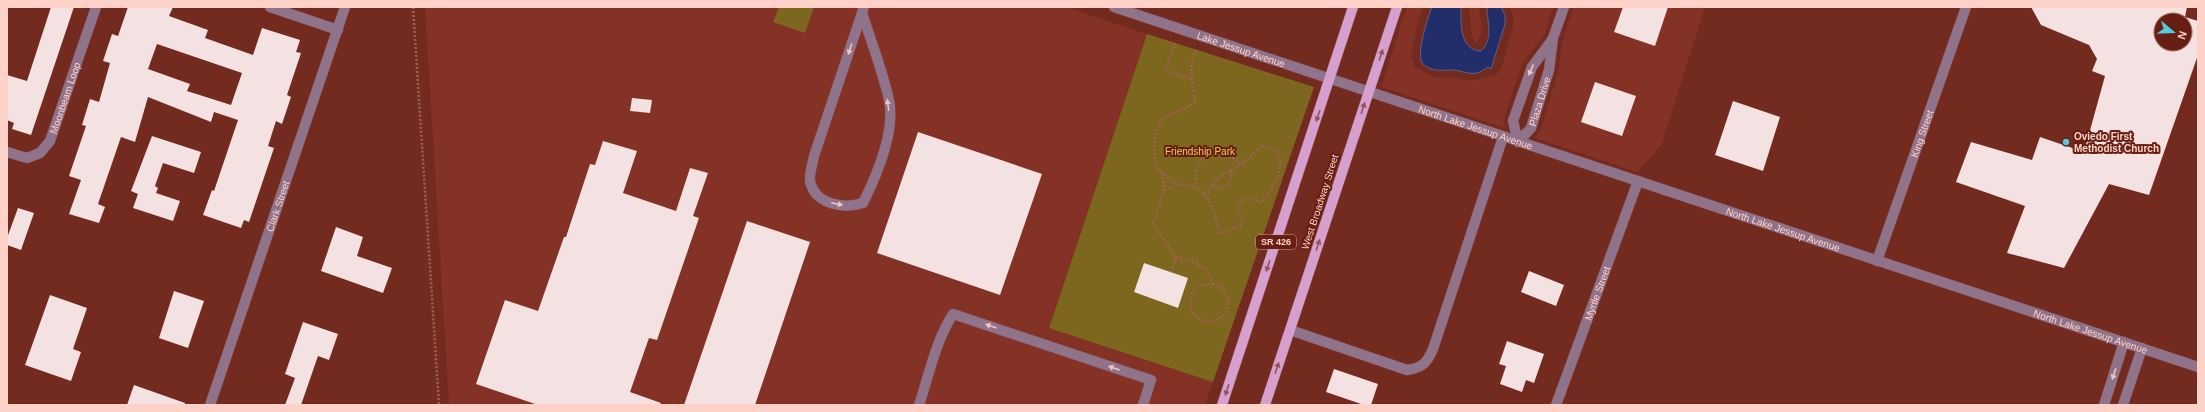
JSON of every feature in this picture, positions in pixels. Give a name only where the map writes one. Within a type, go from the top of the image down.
[{"type":"main road","name":"SR 426","points":[[1222,405],[1353,7]]},
{"type":"main road","name":"West Broadway Street","points":[[1265,405],[1397,7]]},
{"type":"street","name":"Moonbeam Loop","points":[[7,152],[27,158],[40,153],[50,141],[96,7]]},
{"type":"street","points":[[270,7],[338,30]]},
{"type":"street","name":"Clark Street","points":[[210,405],[345,7]]},
{"type":"street","name":"Plaza Drive","points":[[1518,142],[1531,128],[1549,70],[1553,38],[1564,7]]},
{"type":"street","name":"King Street","points":[[1877,261],[1966,7]]},
{"type":"street","name":"Lake Jessup Avenue","points":[[1117,8],[1369,92]]},
{"type":"street","points":[[863,10],[890,107],[888,130],[876,178],[863,203],[850,207],[832,204],[818,198],[810,180],[814,156],[863,10]]},
{"type":"street","name":"Plaza Drive","points":[[1518,142],[1514,121],[1532,67],[1553,38]]},
{"type":"street","name":"North Lake Jessup Avenue","points":[[1369,92],[2198,367]]},
{"type":"street","points":[[1290,330],[1406,370],[1417,369],[1426,363],[1433,349],[1503,137]]},
{"type":"street","name":"Myrtle Street","points":[[1556,405],[1638,182]]},
{"type":"street","points":[[919,405],[937,351],[948,322],[953,314],[1151,380],[1142,405]]},
{"type":"street","points":[[2104,405],[2124,342]]},
{"type":"street","points":[[2123,405],[2142,348]]},
{"type":"path","points":[[414,7],[439,405]]},
{"type":"path","points":[[1176,43],[1166,70],[1192,79]]},
{"type":"path","points":[[1196,50],[1191,65],[1194,102],[1190,106],[1165,117],[1157,130],[1154,143],[1155,160],[1162,173],[1164,191],[1153,223],[1176,257],[1193,262],[1207,270],[1213,284],[1219,286],[1227,296],[1227,309],[1219,319],[1207,322],[1196,317],[1190,308],[1190,302],[1194,291],[1198,287],[1213,284]]},
{"type":"path","points":[[1162,173],[1177,184],[1197,188],[1204,194],[1212,207],[1220,234],[1243,224],[1237,210],[1241,202],[1248,198],[1262,202],[1275,182],[1280,171],[1280,161],[1274,148],[1261,146],[1241,165],[1222,173],[1211,185],[1209,192],[1204,194]]},
{"type":"path","points":[[1197,188],[1196,179],[1198,162],[1203,156],[1211,152],[1227,156],[1241,165]]},
{"type":"path","points":[[1211,185],[1219,188],[1227,185],[1232,177],[1230,170]]},
{"type":"path","points":[[1164,191],[1177,184]]},
{"type":"path","points":[[1171,272],[1176,257]]},
{"type":"shaded area","points":[[425,7],[1066,7],[1147,34],[1049,327],[1213,382],[1205,405],[449,405]]},
{"type":"shaded area","points":[[1407,7],[1423,7],[1418,21],[1411,56],[1415,67],[1436,78],[1453,77],[1471,81],[1496,75],[1502,67],[1513,27],[1513,15],[1509,7],[1553,7],[1544,35],[1522,64],[1504,118],[1505,128],[1381,87]]},
{"type":"shaded area","points":[[1469,7],[1479,7],[1482,31],[1477,43],[1474,41],[1471,31]]},
{"type":"shaded area","points":[[1574,7],[1705,7],[1661,146],[1637,172],[1535,138],[1540,131],[1558,73],[1562,42],[1566,37],[1564,35]]},
{"type":"green space","points":[[779,7],[814,7],[805,33],[773,22]]},
{"type":"green space","name":"Friendship Park","points":[[1147,34],[1314,87],[1213,382],[1049,328]]},
{"type":"water","points":[[1432,7],[1461,7],[1461,20],[1465,41],[1469,46],[1481,51],[1489,36],[1487,7],[1501,7],[1505,15],[1505,24],[1491,69],[1488,67],[1478,73],[1471,73],[1455,70],[1433,69],[1426,67],[1423,64],[1420,53],[1421,45]]},
{"type":"building","points":[[51,7],[74,7],[31,135],[12,129],[14,123],[7,120],[7,75],[27,81]]},
{"type":"building","points":[[128,7],[173,7],[169,16],[208,30],[205,38],[253,55],[262,28],[300,40],[296,52],[301,53],[287,95],[291,97],[282,124],[276,121],[268,146],[274,148],[249,222],[244,220],[241,228],[203,215],[212,190],[214,191],[238,120],[214,112],[211,122],[148,97],[135,142],[121,137],[98,204],[105,207],[99,223],[69,214],[81,180],[69,176],[86,126],[82,125],[90,99],[99,102],[110,63],[103,61],[112,34],[118,36]],"holes":[[[157,44],[242,73],[231,105],[187,91],[190,84],[148,69]]]},
{"type":"building","points":[[1623,7],[1668,7],[1655,46],[1614,32]]},
{"type":"building","points":[[2031,7],[2187,7],[2186,12],[2153,12],[2153,52],[2193,52],[2193,19],[2198,21],[2198,55],[2149,195],[2109,184],[2064,268],[2007,253],[2025,206],[1956,182],[1971,142],[2032,160],[2040,137],[2084,152],[2105,76],[2092,71],[2097,59],[2089,45],[2041,25]]},
{"type":"building","points":[[1595,82],[1636,96],[1622,136],[1581,122]]},
{"type":"building","points":[[632,98],[652,100],[650,113],[630,111]]},
{"type":"building","points":[[1733,101],[1780,117],[1763,171],[1715,155]]},
{"type":"building","points":[[918,132],[1042,174],[1000,295],[877,253]]},
{"type":"building","points":[[152,136],[201,152],[194,173],[163,163],[155,186],[158,188],[156,193],[180,201],[173,221],[133,208],[138,194],[131,191]]},
{"type":"building","points":[[603,141],[637,151],[623,193],[676,211],[690,168],[708,173],[693,216],[699,218],[657,340],[649,338],[630,392],[661,403],[660,405],[538,405],[476,384],[505,300],[538,311],[564,237],[566,237],[590,164],[595,165]]},
{"type":"building","points":[[18,208],[34,213],[21,250],[7,245],[7,238]]},
{"type":"building","points":[[747,221],[810,242],[755,405],[684,405]]},
{"type":"building","points":[[336,227],[363,237],[357,256],[392,268],[383,293],[321,271]]},
{"type":"building","points":[[1144,263],[1188,278],[1178,308],[1134,292]]},
{"type":"building","points":[[1529,271],[1564,285],[1556,306],[1521,292]]},
{"type":"building","points":[[174,291],[204,301],[188,348],[159,338]]},
{"type":"building","points":[[50,295],[87,308],[73,349],[81,352],[71,381],[25,365]]},
{"type":"building","points":[[303,322],[338,334],[329,360],[318,356],[301,405],[285,405],[295,378],[285,374]]},
{"type":"building","points":[[1507,341],[1544,354],[1534,383],[1526,380],[1522,392],[1500,384],[1506,366],[1499,364]]},
{"type":"building","points":[[1334,369],[1378,384],[1371,405],[1364,405],[1326,392]]},
{"type":"building","points":[[134,385],[185,403],[185,405],[127,405]]},
{"type":"place","name":"Oviedo First Methodist Church","points":[[2066,142]]}]
